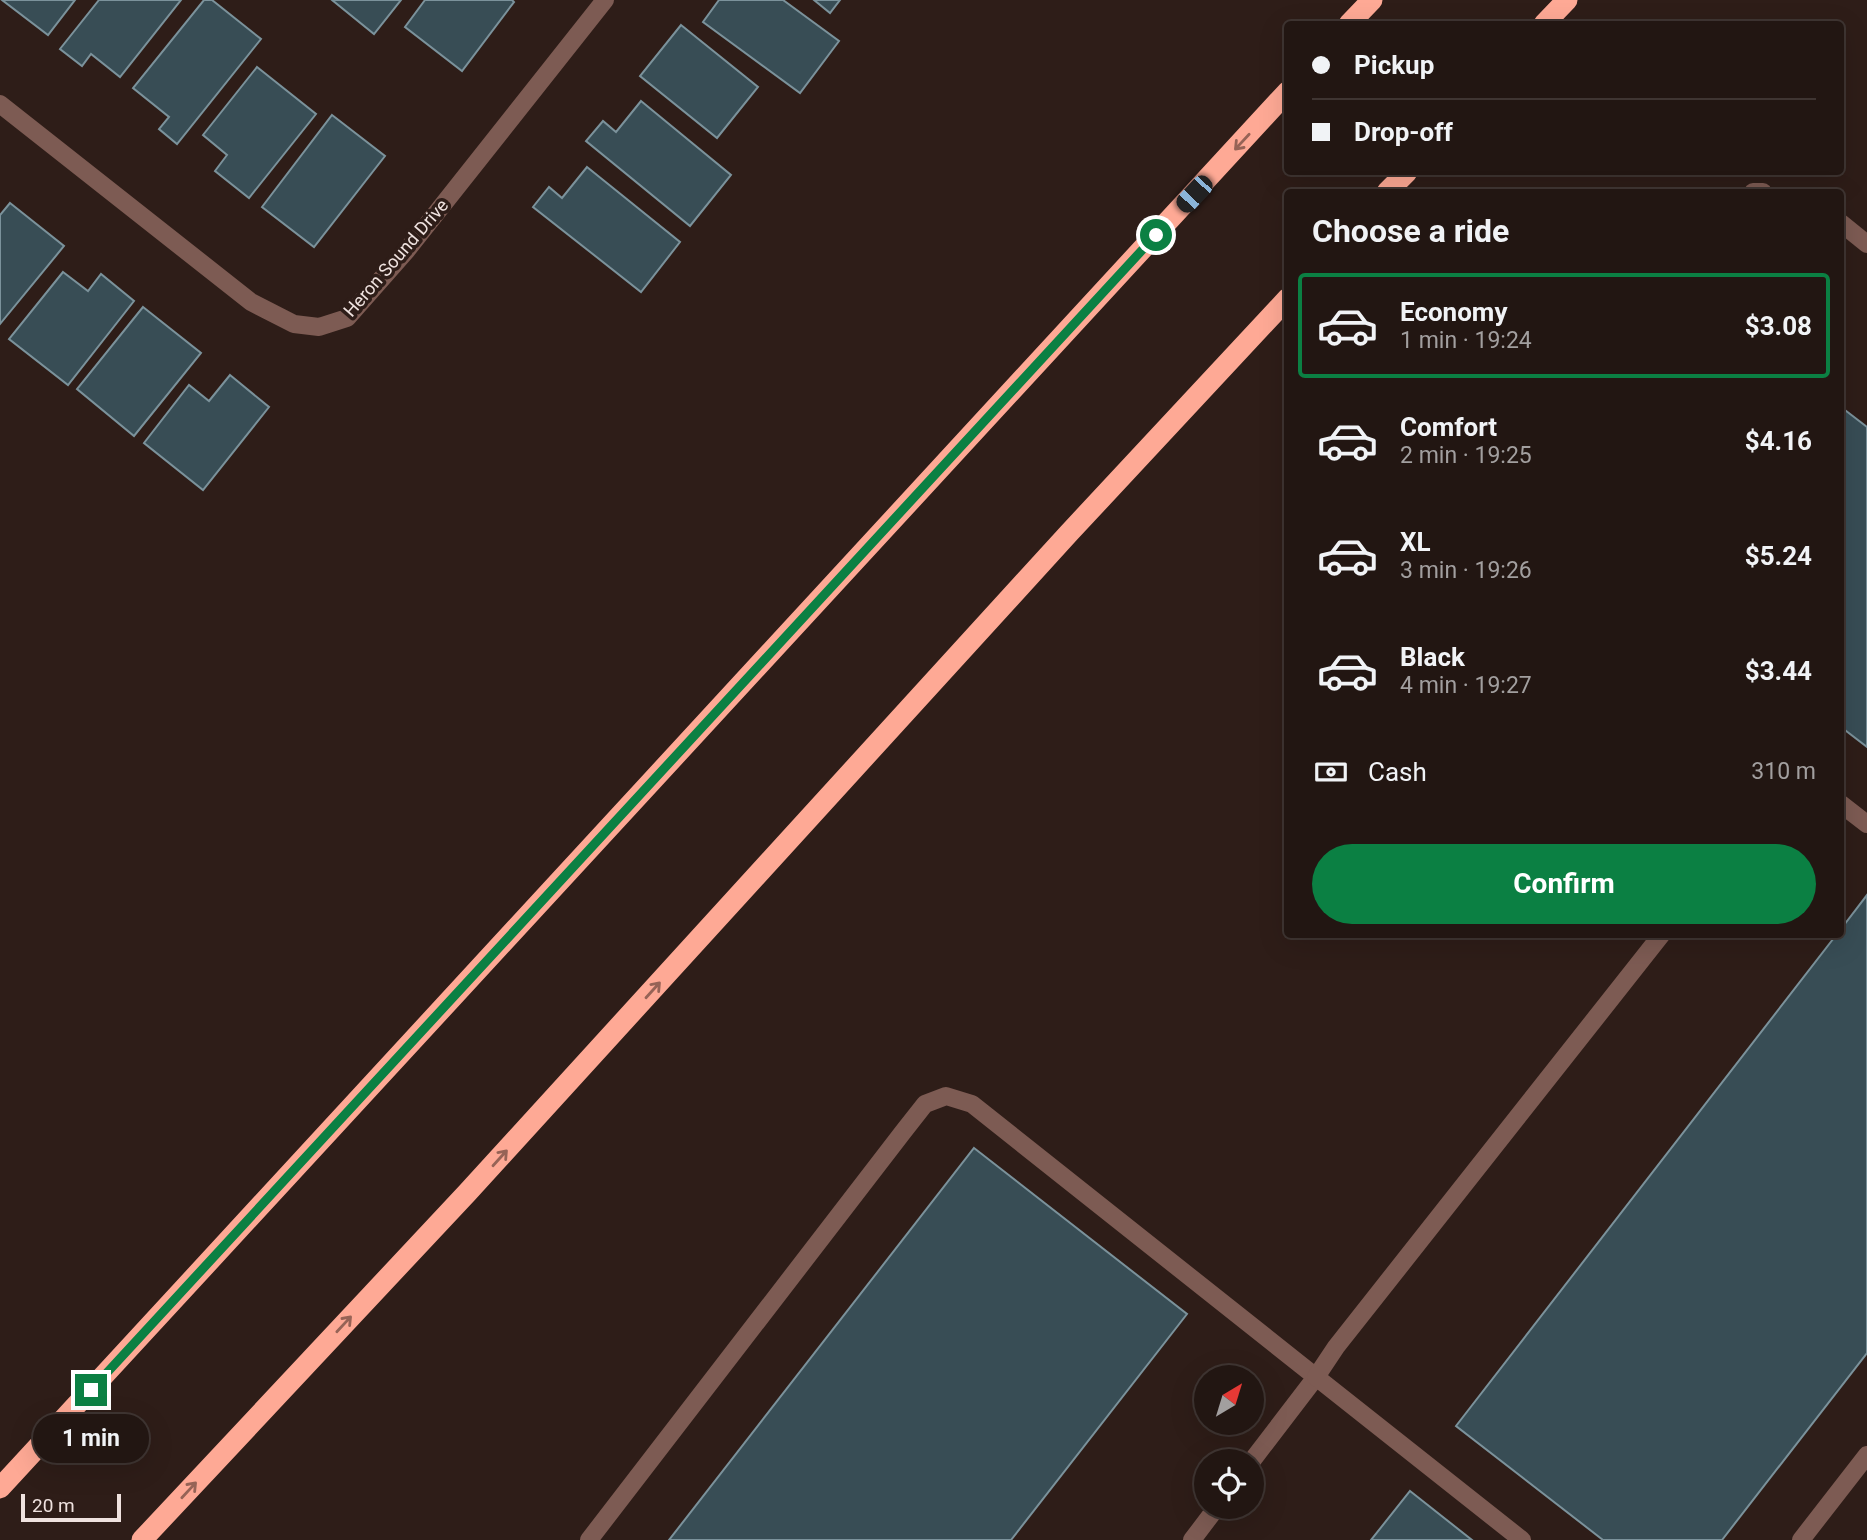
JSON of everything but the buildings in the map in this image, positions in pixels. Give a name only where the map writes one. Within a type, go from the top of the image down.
[{"type":"highway","points":[[1352,21],[1372,0]]},
{"type":"highway","points":[[1547,21],[1567,0]]},
{"type":"highway","points":[[0,1488],[1284,95]]},
{"type":"highway","points":[[1390,189],[1404,175]]},
{"type":"highway","points":[[142,1540],[467,1193],[1069,533],[1284,302]]},
{"type":"street","name":"Heron Sound Drive","points":[[0,104],[251,302],[294,324],[319,327],[347,318],[605,0]]},
{"type":"street","points":[[1844,225],[1867,244]]},
{"type":"street","points":[[1844,806],[1867,824]]},
{"type":"street","points":[[1261,1449],[1336,1347],[1659,938]]},
{"type":"street","points":[[589,1540],[925,1104],[946,1096],[972,1104],[1522,1540]]},
{"type":"street","points":[[1801,1540],[1867,1455]]},
{"type":"street","points":[[1192,1540],[1208,1519]]},
{"type":"route","points":[[91,1390],[1156,235]]}]
